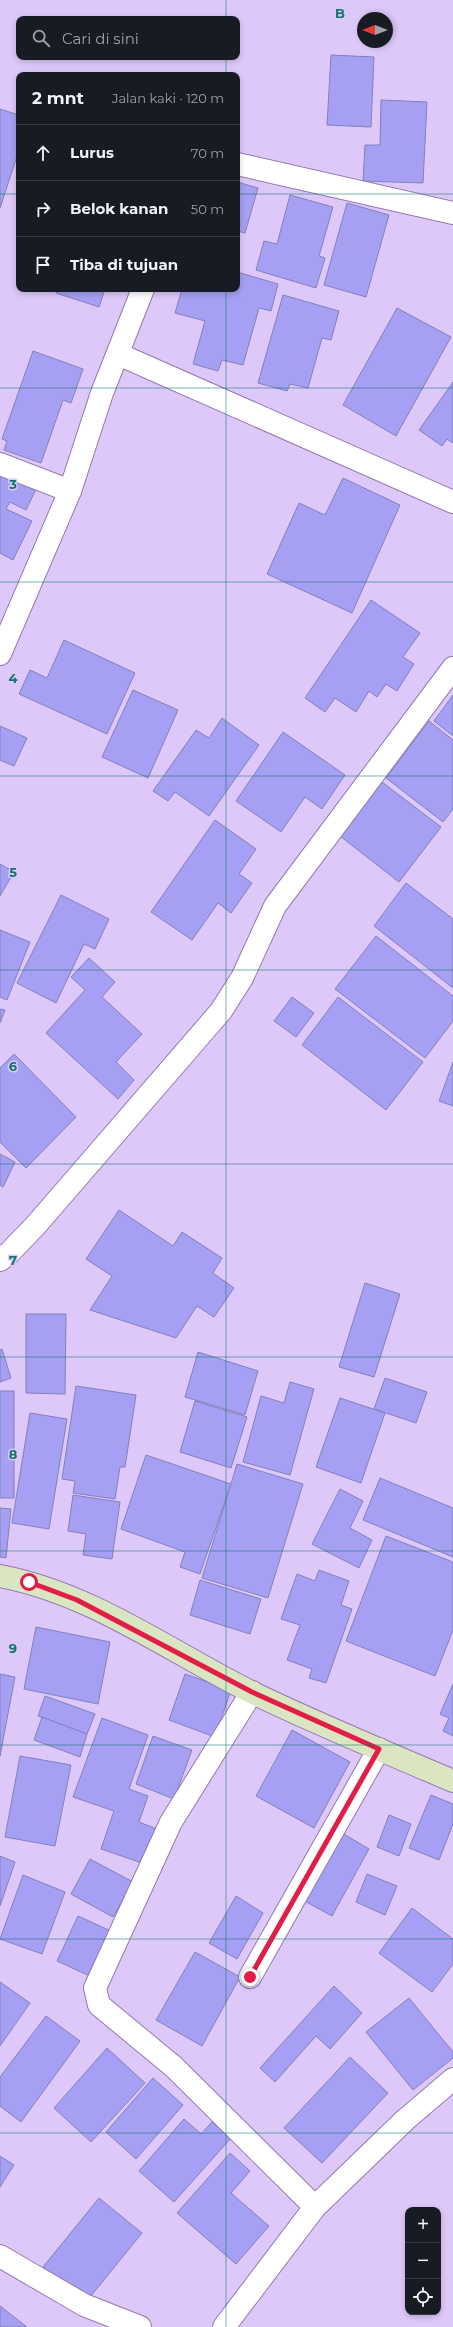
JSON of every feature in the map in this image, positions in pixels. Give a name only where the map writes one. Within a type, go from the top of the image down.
[{"type":"street","points":[[240,165],[453,213]]},
{"type":"street","points":[[0,654],[70,491],[102,393],[142,292]]},
{"type":"street","points":[[118,354],[453,502]]},
{"type":"street","points":[[0,464],[70,491]]},
{"type":"street","points":[[0,1260],[9,1254],[36,1225],[221,1011],[242,978],[275,906],[453,668]]},
{"type":"street","points":[[0,1576],[29,1582],[77,1600],[252,1692],[453,1781]]},
{"type":"street","points":[[252,1692],[171,1822],[95,1988],[99,2005],[174,2067],[315,2206]]},
{"type":"street","points":[[250,1977],[379,1749]]},
{"type":"street","points":[[224,2327],[315,2206],[405,2120],[453,2079]]},
{"type":"street","points":[[0,2256],[84,2305],[140,2327]]},
{"type":"building","points":[[331,55],[374,57],[371,127],[327,125]]},
{"type":"building","points":[[381,100],[427,102],[423,183],[363,181],[365,145],[380,145]]},
{"type":"building","points":[[0,109],[16,114],[16,159],[0,208]]},
{"type":"building","points":[[240,183],[258,188],[245,233],[240,232]]},
{"type":"building","points":[[290,195],[333,207],[319,256],[325,258],[316,288],[256,270],[264,241],[277,244]]},
{"type":"building","points":[[347,203],[389,215],[366,297],[324,285]]},
{"type":"building","points":[[240,273],[278,284],[271,311],[259,308],[243,365],[222,360],[218,371],[193,364],[205,321],[175,313],[181,292],[240,292]]},
{"type":"building","points":[[56,292],[104,292],[99,307]]},
{"type":"building","points":[[283,295],[339,311],[331,340],[322,338],[308,388],[290,384],[287,391],[258,383]]},
{"type":"building","points":[[397,308],[451,337],[396,436],[343,405]]},
{"type":"building","points":[[33,351],[83,369],[71,403],[63,400],[41,463],[4,450],[7,441],[2,439]]},
{"type":"building","points":[[453,382],[453,443],[447,439],[442,446],[419,430]]},
{"type":"building","points":[[4,469],[38,485],[26,510],[10,502],[6,509],[32,521],[13,560],[0,553],[0,478]]},
{"type":"building","points":[[343,478],[400,505],[352,613],[267,574],[299,503],[325,515]]},
{"type":"building","points":[[371,600],[420,633],[403,657],[414,664],[397,691],[386,684],[377,697],[369,691],[356,712],[335,698],[325,712],[305,698]]},
{"type":"building","points":[[64,640],[135,673],[107,734],[19,694],[30,670],[47,678]]},
{"type":"building","points":[[133,690],[178,710],[148,778],[102,757]]},
{"type":"building","points":[[453,695],[453,736],[434,721]]},
{"type":"building","points":[[222,718],[259,745],[209,816],[175,792],[168,801],[153,791],[196,730],[209,738]]},
{"type":"building","points":[[429,721],[453,740],[453,809],[443,822],[386,778]]},
{"type":"building","points":[[0,726],[27,738],[14,766],[0,760]]},
{"type":"building","points":[[283,732],[345,775],[322,809],[305,797],[281,832],[236,801]]},
{"type":"building","points":[[382,782],[441,827],[399,882],[340,836]]},
{"type":"building","points":[[215,820],[256,849],[239,874],[252,883],[231,913],[218,903],[192,940],[151,912]]},
{"type":"building","points":[[0,864],[14,872],[0,896]]},
{"type":"building","points":[[406,883],[453,919],[453,988],[374,926]]},
{"type":"building","points":[[61,895],[109,919],[95,949],[84,944],[56,1003],[17,983]]},
{"type":"building","points":[[0,930],[30,942],[7,1000],[0,997]]},
{"type":"building","points":[[376,936],[453,996],[453,1021],[425,1058],[335,989]]},
{"type":"building","points":[[89,958],[115,982],[102,997],[142,1034],[116,1062],[134,1080],[118,1099],[46,1033],[85,990],[71,977]]},
{"type":"building","points":[[292,997],[314,1013],[296,1037],[274,1021]]},
{"type":"building","points":[[338,997],[423,1062],[386,1110],[302,1045]]},
{"type":"building","points":[[0,1009],[5,1010],[0,1023]]},
{"type":"building","points":[[14,1054],[76,1117],[26,1168],[0,1142],[0,1068]]},
{"type":"building","points":[[453,1062],[453,1106],[439,1101]]},
{"type":"building","points":[[0,1154],[15,1162],[3,1187],[0,1185]]},
{"type":"building","points":[[119,1210],[173,1246],[182,1232],[222,1258],[213,1273],[234,1288],[214,1317],[197,1306],[176,1338],[90,1310],[112,1276],[86,1259]]},
{"type":"building","points":[[365,1283],[400,1294],[374,1377],[339,1367]]},
{"type":"building","points":[[26,1314],[66,1314],[65,1394],[26,1393]]},
{"type":"building","points":[[2,1349],[11,1378],[0,1382],[0,1350]]},
{"type":"building","points":[[198,1352],[258,1371],[245,1415],[185,1397]]},
{"type":"building","points":[[385,1378],[427,1392],[416,1423],[374,1409]]},
{"type":"building","points":[[290,1382],[314,1389],[290,1475],[243,1462],[261,1396],[284,1403]]},
{"type":"building","points":[[76,1386],[136,1395],[125,1467],[120,1467],[115,1499],[73,1493],[75,1481],[62,1479]]},
{"type":"building","points":[[0,1391],[14,1391],[14,1498],[0,1498]]},
{"type":"building","points":[[340,1398],[385,1413],[361,1483],[316,1467]]},
{"type":"building","points":[[195,1401],[247,1417],[231,1468],[180,1452]]},
{"type":"building","points":[[30,1413],[67,1419],[49,1529],[12,1523]]},
{"type":"building","points":[[146,1455],[231,1484],[200,1574],[180,1567],[185,1552],[121,1529]]},
{"type":"building","points":[[237,1464],[303,1484],[268,1598],[202,1578]]},
{"type":"building","points":[[380,1478],[453,1508],[453,1557],[363,1520]]},
{"type":"building","points":[[340,1489],[363,1501],[350,1528],[372,1540],[359,1568],[312,1544]]},
{"type":"building","points":[[73,1495],[120,1502],[112,1559],[83,1555],[86,1534],[68,1531]]},
{"type":"building","points":[[0,1508],[11,1509],[6,1558],[0,1557]]},
{"type":"building","points":[[386,1536],[453,1562],[453,1630],[435,1676],[346,1641]]},
{"type":"building","points":[[319,1570],[349,1581],[341,1605],[352,1609],[326,1683],[309,1678],[312,1669],[287,1660],[300,1625],[281,1619],[297,1574],[315,1581]]},
{"type":"building","points":[[200,1580],[261,1599],[250,1634],[190,1615]]},
{"type":"building","points":[[36,1627],[110,1642],[98,1704],[24,1689]]},
{"type":"building","points":[[0,1674],[15,1677],[0,1756]]},
{"type":"building","points":[[185,1674],[231,1690],[215,1737],[169,1720]]},
{"type":"building","points":[[453,1684],[453,1736],[443,1731],[449,1718],[440,1714]]},
{"type":"building","points":[[45,1696],[95,1714],[87,1734],[38,1716]]},
{"type":"building","points":[[42,1717],[87,1734],[80,1757],[34,1740]]},
{"type":"building","points":[[102,1718],[148,1735],[129,1789],[148,1796],[139,1822],[157,1829],[145,1864],[101,1849],[114,1811],[73,1797]]},
{"type":"building","points":[[292,1730],[350,1762],[314,1828],[256,1796]]},
{"type":"building","points":[[153,1736],[192,1750],[174,1799],[136,1784]]},
{"type":"building","points":[[20,1756],[71,1765],[55,1846],[5,1837]]},
{"type":"building","points":[[431,1795],[453,1804],[453,1824],[439,1860],[409,1848]]},
{"type":"building","points":[[389,1815],[411,1824],[399,1856],[377,1847]]},
{"type":"building","points":[[337,1830],[369,1849],[332,1916],[299,1898]]},
{"type":"building","points":[[0,1856],[15,1862],[0,1906]]},
{"type":"building","points":[[90,1859],[133,1882],[113,1917],[71,1894]]},
{"type":"building","points":[[367,1874],[397,1886],[385,1915],[356,1902]]},
{"type":"building","points":[[23,1875],[65,1892],[42,1954],[0,1939]]},
{"type":"building","points":[[236,1896],[263,1913],[237,1959],[209,1943]]},
{"type":"building","points":[[412,1908],[453,1939],[453,1964],[432,1992],[379,1953]]},
{"type":"building","points":[[78,1916],[113,1932],[92,1977],[57,1961]]},
{"type":"building","points":[[195,1952],[240,1977],[202,2046],[156,2020]]},
{"type":"building","points":[[0,1982],[30,2003],[0,2046]]},
{"type":"building","points":[[334,1986],[362,2013],[330,2049],[316,2036],[275,2082],[260,2068]]},
{"type":"building","points":[[409,1998],[453,2052],[453,2058],[413,2090],[366,2032]]},
{"type":"building","points":[[46,2016],[80,2041],[21,2122],[0,2106],[0,2077]]},
{"type":"building","points":[[107,2048],[145,2083],[91,2142],[54,2108]]},
{"type":"building","points":[[350,2057],[388,2093],[322,2163],[284,2128]]},
{"type":"building","points":[[153,2078],[183,2105],[136,2159],[106,2132]]},
{"type":"building","points":[[184,2119],[201,2134],[212,2122],[231,2138],[174,2202],[139,2171]]},
{"type":"building","points":[[230,2153],[250,2171],[231,2193],[269,2226],[236,2264],[177,2213]]},
{"type":"building","points":[[0,2156],[14,2165],[0,2187]]},
{"type":"building","points":[[99,2198],[142,2233],[86,2302],[43,2267]]},
{"type":"building","points":[[0,2306],[27,2327],[0,2327]]},
{"type":"route","points":[[29,1582],[77,1600],[252,1692],[379,1749],[250,1977]]}]
